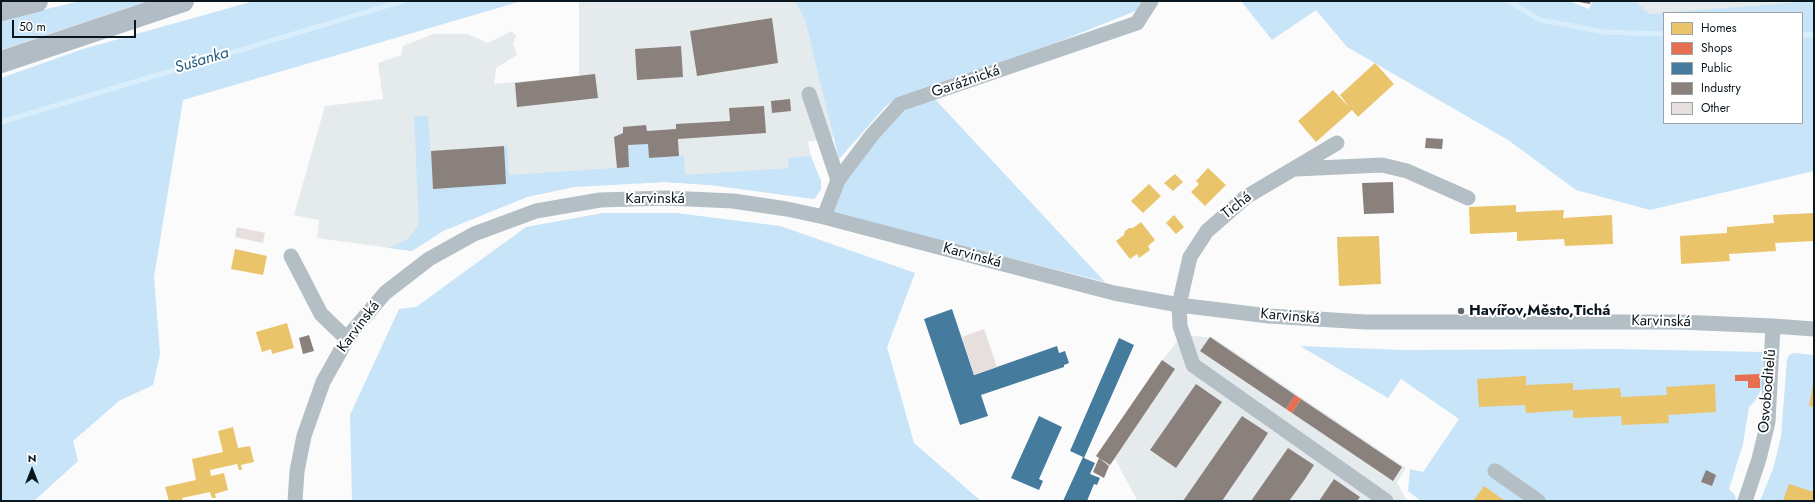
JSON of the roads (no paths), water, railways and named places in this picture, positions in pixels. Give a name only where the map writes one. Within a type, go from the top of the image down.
[{"type":"main road","points":[[1,10],[37,1]]},
{"type":"main road","points":[[1,62],[183,1]]},
{"type":"street","name":"Garážnická","points":[[824,216],[838,180],[872,135],[900,104],[1137,23],[1151,1]]},
{"type":"street","points":[[809,94],[838,180]]},
{"type":"street","name":"Tichá","points":[[1337,143],[1246,197],[1206,230],[1190,257],[1179,305],[1180,326],[1193,365],[1386,501]]},
{"type":"street","points":[[1293,169],[1382,165],[1407,170],[1468,198]]},
{"type":"street","name":"Karvinská","points":[[295,501],[297,472],[304,436],[323,382],[347,339],[385,293],[430,259],[474,234],[536,211],[600,200],[667,198],[733,201],[824,216],[1114,293],[1179,305],[1269,316],[1365,322],[1678,322],[1773,326],[1814,330]]},
{"type":"street","points":[[291,256],[321,314],[347,339]]},
{"type":"street","name":"Osvoboditelů","points":[[1744,501],[1759,458],[1768,422],[1773,326]]},
{"type":"street","points":[[1495,471],[1538,501]]},
{"type":"waterway","name":"Sušanka","points":[[1,122],[403,1]]},
{"type":"waterway","points":[[1509,1],[1540,20],[1604,32],[1663,34]]},
{"type":"waterway","points":[[1803,35],[1814,34]]},
{"type":"place","name":"Havířov,Město,Tichá","points":[[1461,311]]}]
